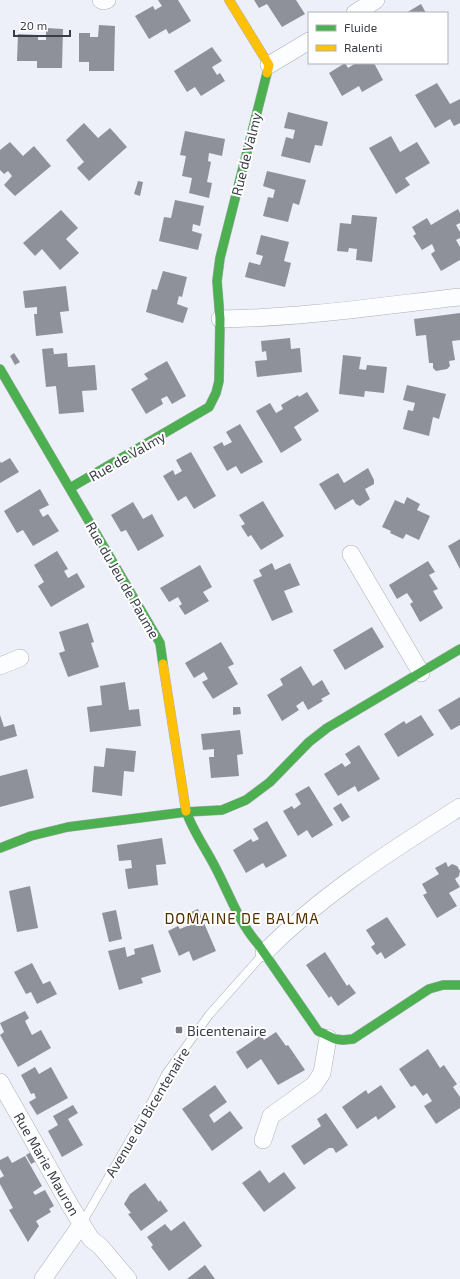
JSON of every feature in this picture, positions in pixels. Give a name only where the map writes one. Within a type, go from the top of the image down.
[{"type":"street","points":[[101,0],[107,0]]},
{"type":"street","points":[[229,0],[269,65],[308,42]]},
{"type":"street","points":[[357,12],[376,0]]},
{"type":"street","name":"Rue de Valmy","points":[[70,488],[209,407],[216,393],[219,381],[220,319],[217,281],[220,258],[269,65]]},
{"type":"street","points":[[220,319],[274,316],[460,297]]},
{"type":"street","name":"Rue du Jeu de Paume","points":[[0,369],[160,643],[186,812],[214,864],[234,907],[251,936],[264,952],[318,1031],[328,1038]]},
{"type":"street","points":[[351,554],[421,673]]},
{"type":"street","points":[[0,848],[31,836],[57,830],[186,812],[222,810],[246,800],[270,782],[309,742],[327,728],[460,649]]},
{"type":"street","points":[[0,666],[20,658]]},
{"type":"street","name":"Avenue du Bicentenaire","points":[[264,952],[300,918],[340,887],[383,856],[460,807]]},
{"type":"street","points":[[262,1140],[271,1116],[314,1085],[322,1073],[328,1038],[344,1041],[353,1039],[429,989],[443,985],[460,984]]},
{"type":"street","name":"Rue Marie Mauron","points":[[0,1082],[81,1225],[91,1239],[100,1246],[128,1279]]},
{"type":"street","points":[[43,1279],[81,1225]]},
{"type":"lane","name":"Avenue du Bicentenaire","points":[[81,1225],[149,1107],[166,1074],[209,1015],[264,952]]},
{"type":"building","points":[[158,0],[178,0],[191,21],[169,34],[166,29],[149,39],[135,16],[153,6],[155,10],[162,6]]},
{"type":"building","points":[[254,0],[296,0],[305,14],[282,27],[267,4],[259,8]]},
{"type":"building","points":[[421,4],[425,12],[408,12]]},
{"type":"building","points":[[99,25],[115,26],[114,71],[89,71],[89,62],[79,62],[79,33],[90,33],[90,37],[98,37]]},
{"type":"building","points":[[46,28],[63,29],[62,68],[37,68],[37,61],[17,61],[18,34],[38,35],[38,40],[46,40]]},
{"type":"building","points":[[212,47],[222,61],[212,67],[217,75],[220,73],[225,81],[201,96],[195,87],[187,92],[174,71]]},
{"type":"building","points":[[343,64],[346,64],[348,68],[354,64],[375,64],[383,80],[362,92],[359,86],[342,96],[329,73]]},
{"type":"building","points":[[437,83],[450,104],[460,99],[460,123],[454,126],[450,119],[435,128],[415,95]]},
{"type":"building","points":[[288,112],[328,122],[322,146],[315,145],[310,163],[281,156],[286,137],[293,139],[295,130],[284,128]]},
{"type":"building","points":[[84,123],[98,138],[110,128],[127,147],[89,181],[77,168],[84,162],[66,140]]},
{"type":"building","points":[[185,131],[225,139],[222,156],[209,153],[208,161],[211,162],[207,182],[212,183],[209,198],[189,193],[192,178],[182,176],[186,156],[180,155]]},
{"type":"building","points":[[391,136],[400,152],[417,142],[430,163],[405,178],[410,185],[396,194],[369,148]]},
{"type":"building","points":[[10,142],[23,156],[34,146],[51,166],[15,196],[4,185],[12,176],[8,171],[4,174],[0,170],[0,150]]},
{"type":"building","points":[[267,171],[306,180],[299,205],[293,203],[288,222],[263,216],[268,197],[273,198],[275,190],[263,186]]},
{"type":"building","points":[[138,181],[143,182],[140,196],[134,194]]},
{"type":"building","points":[[175,200],[204,206],[200,226],[193,224],[192,231],[202,234],[198,250],[159,241],[164,217],[171,218]]},
{"type":"building","points":[[458,209],[460,213],[460,223],[456,225],[460,232],[460,238],[456,240],[460,247],[460,260],[441,271],[431,254],[435,251],[432,244],[422,250],[413,236],[416,234],[412,227],[427,218],[431,225]]},
{"type":"building","points":[[61,210],[78,228],[66,239],[79,253],[60,270],[42,249],[35,256],[23,243]]},
{"type":"building","points":[[352,215],[377,217],[372,262],[356,260],[357,249],[349,248],[348,252],[337,251],[340,223],[351,224]]},
{"type":"building","points":[[261,235],[289,242],[284,261],[291,263],[285,287],[245,277],[249,262],[260,265],[263,256],[256,254]]},
{"type":"building","points":[[163,271],[187,277],[182,297],[179,296],[177,304],[188,308],[183,323],[146,312],[152,289],[157,290]]},
{"type":"building","points":[[66,286],[69,311],[60,312],[63,333],[36,336],[34,314],[37,314],[37,307],[25,308],[23,291]]},
{"type":"building","points":[[460,313],[460,340],[452,341],[455,360],[449,361],[450,366],[447,369],[436,371],[433,368],[433,363],[429,363],[426,335],[416,336],[414,319]]},
{"type":"building","points":[[290,338],[291,349],[300,348],[302,372],[257,377],[255,361],[267,360],[266,351],[262,352],[261,341]]},
{"type":"building","points":[[53,348],[54,354],[45,355],[67,353],[68,367],[95,365],[97,390],[82,391],[84,412],[59,414],[56,386],[46,387],[42,349]]},
{"type":"building","points":[[14,353],[20,362],[15,365],[10,356]]},
{"type":"building","points":[[343,355],[361,357],[359,369],[366,370],[367,365],[387,367],[384,393],[365,391],[364,397],[339,394]]},
{"type":"building","points":[[167,361],[186,396],[172,404],[167,396],[161,399],[163,404],[146,414],[131,389],[148,379],[144,374]]},
{"type":"building","points":[[407,385],[446,394],[439,419],[433,417],[429,436],[403,429],[408,410],[413,411],[415,403],[403,400]]},
{"type":"building","points":[[307,392],[319,411],[294,427],[302,440],[281,453],[256,411],[270,403],[276,413],[283,409],[281,405],[298,395],[299,397]]},
{"type":"building","points":[[240,424],[263,462],[241,474],[236,466],[227,471],[213,447],[222,442],[224,446],[232,442],[226,432]]},
{"type":"building","points":[[191,452],[216,496],[194,509],[186,496],[178,501],[163,476],[173,470],[175,475],[182,471],[176,460]]},
{"type":"building","points":[[10,458],[19,472],[0,483],[0,461],[1,463]]},
{"type":"building","points":[[368,468],[374,480],[374,484],[365,489],[370,499],[360,506],[356,504],[353,499],[335,510],[319,484],[338,473],[344,483]]},
{"type":"building","points":[[40,489],[49,505],[39,510],[43,517],[48,514],[59,531],[33,546],[23,530],[17,533],[4,511]]},
{"type":"building","points":[[407,497],[420,504],[417,510],[430,516],[419,540],[406,534],[403,539],[390,533],[391,531],[382,527],[395,500],[404,504]]},
{"type":"building","points":[[263,501],[284,536],[261,550],[251,535],[248,537],[241,526],[245,524],[239,515]]},
{"type":"building","points":[[133,502],[143,519],[152,514],[164,536],[138,551],[126,530],[121,532],[111,515]]},
{"type":"building","points":[[460,539],[460,569],[448,546]]},
{"type":"building","points":[[57,551],[68,569],[64,571],[68,578],[77,573],[85,587],[51,607],[38,586],[44,582],[34,565]]},
{"type":"building","points":[[428,561],[435,572],[429,575],[438,589],[433,591],[443,608],[420,622],[410,604],[413,602],[407,593],[397,599],[389,585]]},
{"type":"building","points":[[272,563],[275,570],[290,563],[300,585],[284,591],[293,612],[272,621],[253,580],[262,576],[259,570]]},
{"type":"building","points":[[200,565],[212,587],[203,592],[209,601],[185,615],[179,606],[182,604],[178,597],[169,602],[160,588]]},
{"type":"building","points":[[88,623],[94,642],[91,643],[99,667],[68,677],[59,653],[65,651],[59,632]]},
{"type":"building","points":[[372,627],[384,647],[345,670],[333,650]]},
{"type":"building","points":[[221,642],[234,664],[228,667],[238,684],[213,699],[202,682],[208,679],[204,672],[194,678],[185,663]]},
{"type":"building","points":[[301,666],[313,686],[322,680],[330,694],[321,699],[323,701],[308,710],[303,701],[296,706],[299,710],[282,721],[267,695],[283,685],[280,679]]},
{"type":"building","points":[[125,682],[129,710],[139,709],[141,726],[90,732],[87,707],[102,705],[100,686]]},
{"type":"building","points":[[460,697],[460,725],[451,730],[438,710]]},
{"type":"building","points":[[233,707],[240,707],[241,714],[233,715]]},
{"type":"building","points":[[0,715],[4,727],[14,724],[17,736],[0,741]]},
{"type":"building","points":[[421,715],[434,735],[398,757],[384,734],[404,721],[406,724]]},
{"type":"building","points":[[240,730],[243,754],[237,755],[239,776],[211,778],[209,757],[214,757],[214,749],[203,750],[201,734]]},
{"type":"building","points":[[359,745],[380,779],[358,792],[355,786],[338,796],[324,774],[342,763],[345,767],[351,763],[345,754]]},
{"type":"building","points":[[106,748],[136,751],[134,772],[124,771],[122,796],[92,792],[94,766],[104,767]]},
{"type":"building","points":[[27,769],[34,798],[0,807],[0,776]]},
{"type":"building","points":[[309,786],[333,825],[312,838],[307,830],[298,836],[283,811],[292,806],[294,809],[301,804],[295,794]]},
{"type":"building","points":[[341,803],[350,817],[342,822],[333,808]]},
{"type":"building","points":[[267,821],[287,856],[266,868],[263,863],[246,873],[233,850],[251,839],[253,842],[259,839],[253,829]]},
{"type":"building","points":[[162,838],[166,864],[156,865],[158,885],[128,889],[125,869],[132,868],[131,860],[119,861],[117,845]]},
{"type":"building","points":[[446,862],[448,867],[452,864],[457,866],[460,871],[459,876],[455,879],[460,887],[449,893],[457,906],[437,918],[423,895],[427,893],[422,884],[439,874],[435,868]]},
{"type":"building","points":[[30,886],[38,928],[17,932],[9,891]]},
{"type":"building","points":[[198,909],[216,951],[193,961],[189,951],[179,956],[168,931],[178,926],[180,929],[187,926],[182,916]]},
{"type":"building","points":[[116,910],[122,939],[109,942],[102,913]]},
{"type":"building","points":[[387,917],[406,945],[385,959],[381,952],[377,955],[371,947],[375,944],[366,930]]},
{"type":"building","points":[[153,944],[161,972],[141,978],[143,983],[119,990],[108,951],[125,947],[127,957],[135,954],[134,949]]},
{"type":"building","points":[[325,952],[347,986],[349,984],[356,993],[338,1006],[331,996],[329,998],[306,965]]},
{"type":"building","points":[[32,963],[43,984],[50,981],[57,994],[37,1004],[31,992],[26,994],[14,972]]},
{"type":"building","points":[[25,1011],[29,1018],[25,1021],[32,1035],[41,1030],[51,1048],[18,1067],[0,1035],[4,1032],[0,1023]]},
{"type":"building","points":[[276,1032],[286,1046],[288,1045],[305,1070],[278,1085],[261,1059],[247,1069],[236,1052],[261,1035],[264,1040]]},
{"type":"building","points":[[428,1049],[440,1068],[444,1065],[457,1084],[453,1087],[460,1097],[460,1108],[436,1124],[424,1106],[432,1101],[427,1093],[423,1096],[415,1085],[411,1087],[399,1069]]},
{"type":"building","points":[[35,1067],[39,1074],[51,1067],[68,1098],[37,1115],[29,1102],[36,1098],[34,1093],[31,1094],[21,1075]]},
{"type":"building","points":[[215,1085],[227,1102],[209,1115],[214,1123],[230,1111],[243,1128],[212,1151],[182,1109]]},
{"type":"building","points":[[381,1085],[396,1107],[378,1120],[376,1116],[357,1129],[342,1107],[366,1090],[368,1094]]},
{"type":"building","points":[[73,1105],[78,1113],[68,1119],[83,1145],[62,1157],[48,1131],[58,1125],[53,1116]]},
{"type":"building","points":[[326,1113],[348,1145],[336,1153],[333,1148],[329,1148],[304,1165],[291,1146],[321,1126],[317,1119]]},
{"type":"building","points":[[31,1152],[37,1161],[31,1164],[26,1155]]},
{"type":"building","points":[[8,1156],[12,1163],[25,1156],[42,1186],[33,1192],[35,1195],[45,1190],[54,1206],[49,1209],[51,1212],[36,1221],[39,1226],[28,1242],[9,1210],[13,1208],[0,1184],[0,1178],[4,1176],[0,1169],[0,1160]]},
{"type":"building","points":[[260,1170],[269,1183],[284,1172],[296,1188],[264,1212],[242,1183]]},
{"type":"building","points":[[145,1183],[159,1202],[160,1200],[168,1211],[141,1231],[128,1214],[131,1213],[124,1204],[130,1194]]},
{"type":"building","points":[[184,1221],[202,1246],[169,1271],[151,1247],[153,1245],[147,1237],[165,1224],[171,1231]]},
{"type":"building","points":[[205,1265],[215,1279],[187,1279]]},
{"type":"traffic: fast","points":[[70,488],[209,407],[216,393],[219,381],[220,319],[217,281],[220,258],[267,73]]},
{"type":"traffic: fast","points":[[0,369],[160,643],[163,664]]},
{"type":"traffic: fast","points":[[0,848],[31,836],[68,827],[186,812],[222,810],[246,800],[270,782],[309,742],[327,728],[460,649]]},
{"type":"traffic: fast","points":[[186,811],[244,925],[318,1031],[335,1039],[353,1039],[429,989],[443,985],[460,985]]},
{"type":"traffic: slow","points":[[229,0],[269,65],[267,73]]},
{"type":"traffic: slow","points":[[163,664],[186,811]]},
{"type":"place","name":"Bicentenaire","points":[[179,1030]]},
{"type":"district","name":"DOMAINE DE BALMA","points":[[242,918]]}]
